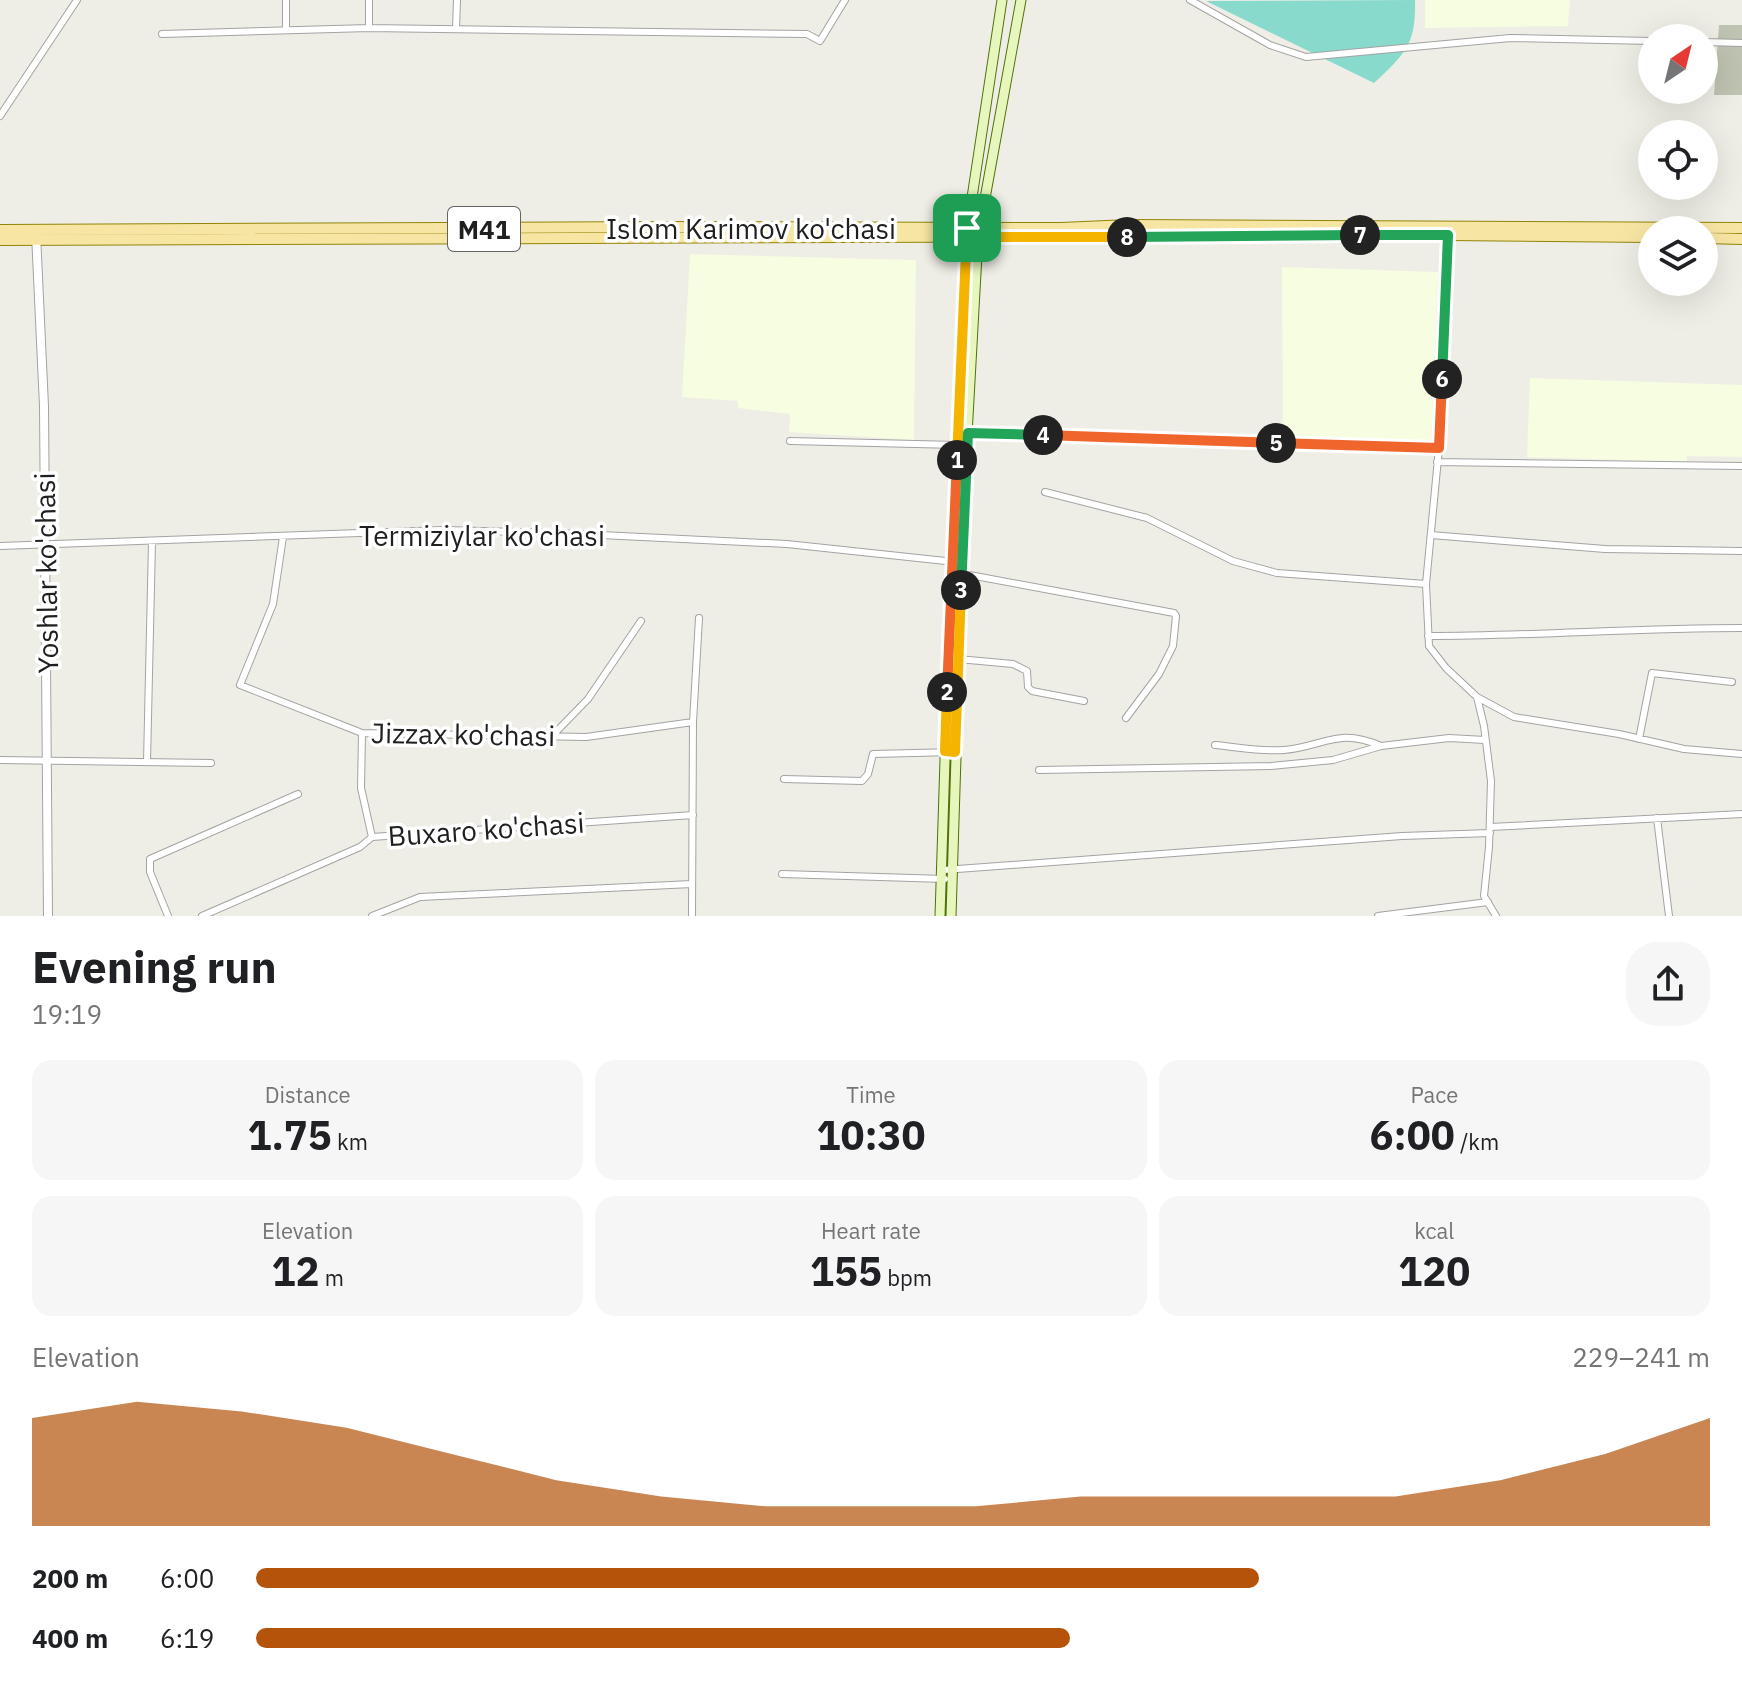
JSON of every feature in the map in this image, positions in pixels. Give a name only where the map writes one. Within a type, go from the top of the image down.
[{"type":"main road","points":[[951,916],[948,874],[950,752],[973,232],[1002,0]]},
{"type":"main road","points":[[973,232],[1021,0]]},
{"type":"main road","name":"Islom Karimov ko'chasi","points":[[973,232],[1143,225],[1742,228]]},
{"type":"main road","name":"Islom Karimov ko'chasi","points":[[0,230],[36,234],[973,232],[1638,237]]},
{"type":"main road","name":"Islom Karimov ko'chasi","points":[[0,240],[36,234]]},
{"type":"main road","points":[[1718,238],[1742,239]]},
{"type":"main road","points":[[950,752],[958,659],[957,445],[963,433]]},
{"type":"main road","points":[[940,916],[948,874]]},
{"type":"street","points":[[0,116],[77,0]]},
{"type":"street","points":[[286,0],[286,30]]},
{"type":"street","points":[[369,0],[369,28]]},
{"type":"street","points":[[456,29],[457,0]]},
{"type":"street","points":[[162,34],[369,28],[807,34],[820,41],[845,0]]},
{"type":"street","points":[[1190,0],[1270,45],[1306,57],[1510,38],[1638,41]]},
{"type":"street","points":[[1718,42],[1742,43]]},
{"type":"street","name":"Yoshlar ko'chasi","points":[[36,234],[44,406],[48,916]]},
{"type":"street","points":[[1448,235],[1439,448],[1426,584],[1429,646],[1446,668],[1477,697],[1514,717],[1684,749],[1742,754]]},
{"type":"street","points":[[963,433],[1439,448]]},
{"type":"street","points":[[790,441],[957,445]]},
{"type":"street","points":[[1437,462],[1742,466]]},
{"type":"street","points":[[1045,492],[1147,518],[1233,561],[1277,573],[1426,584]]},
{"type":"street","name":"Termiziylar ko'chasi","points":[[0,546],[444,530],[787,544],[957,567],[1174,613],[1173,646],[1159,674],[1126,718]]},
{"type":"street","points":[[1431,535],[1605,549],[1742,551]]},
{"type":"street","name":"Jizzax ko'chasi","points":[[283,537],[273,604],[240,685],[362,733],[586,737],[693,722]]},
{"type":"street","points":[[147,762],[152,542]]},
{"type":"street","points":[[692,916],[693,722],[699,618]]},
{"type":"street","points":[[552,736],[588,699],[641,621]]},
{"type":"street","points":[[1428,636],[1532,636],[1673,628],[1742,628]]},
{"type":"street","points":[[958,659],[1013,664],[1027,671],[1028,687],[1032,691],[1084,701]]},
{"type":"street","points":[[1639,739],[1652,673],[1732,682]]},
{"type":"street","points":[[1477,697],[1491,781],[1484,896],[1496,916]]},
{"type":"street","points":[[362,733],[361,788],[372,837]]},
{"type":"street","points":[[1215,745],[1284,750],[1338,738],[1360,737],[1381,746]]},
{"type":"street","points":[[1039,770],[1271,766],[1333,760],[1381,746],[1449,738],[1485,740]]},
{"type":"street","points":[[784,779],[862,781],[868,774],[873,754],[950,752]]},
{"type":"street","points":[[0,760],[211,763]]},
{"type":"street","points":[[168,916],[150,872],[150,859],[298,794]]},
{"type":"street","points":[[782,874],[948,874],[1402,836],[1742,814]]},
{"type":"street","name":"Buxaro ko'chasi","points":[[202,916],[360,847],[372,837],[693,815]]},
{"type":"street","points":[[1657,818],[1669,916]]},
{"type":"street","points":[[372,916],[420,897],[692,884]]},
{"type":"street","points":[[1378,916],[1488,902]]},
{"type":"shaded area","points":[[1415,0],[1414,27],[1407,47],[1374,83],[1206,1]]},
{"type":"shaded area","points":[[1425,0],[1570,0],[1568,26],[1425,28]]},
{"type":"shaded area","points":[[1719,25],[1742,25],[1742,95],[1718,95]]},
{"type":"shaded area","points":[[690,254],[916,260],[914,440],[789,432],[790,414],[738,408],[738,401],[682,397]]},
{"type":"shaded area","points":[[1282,267],[1438,272],[1431,442],[1283,438]]},
{"type":"shaded area","points":[[1530,378],[1742,385],[1742,457],[1687,456],[1687,462],[1527,457]]},
{"type":"route","points":[[980,227],[978,237],[1448,235],[1439,448],[968,433],[955,752],[945,751],[967,228],[980,227]]}]
